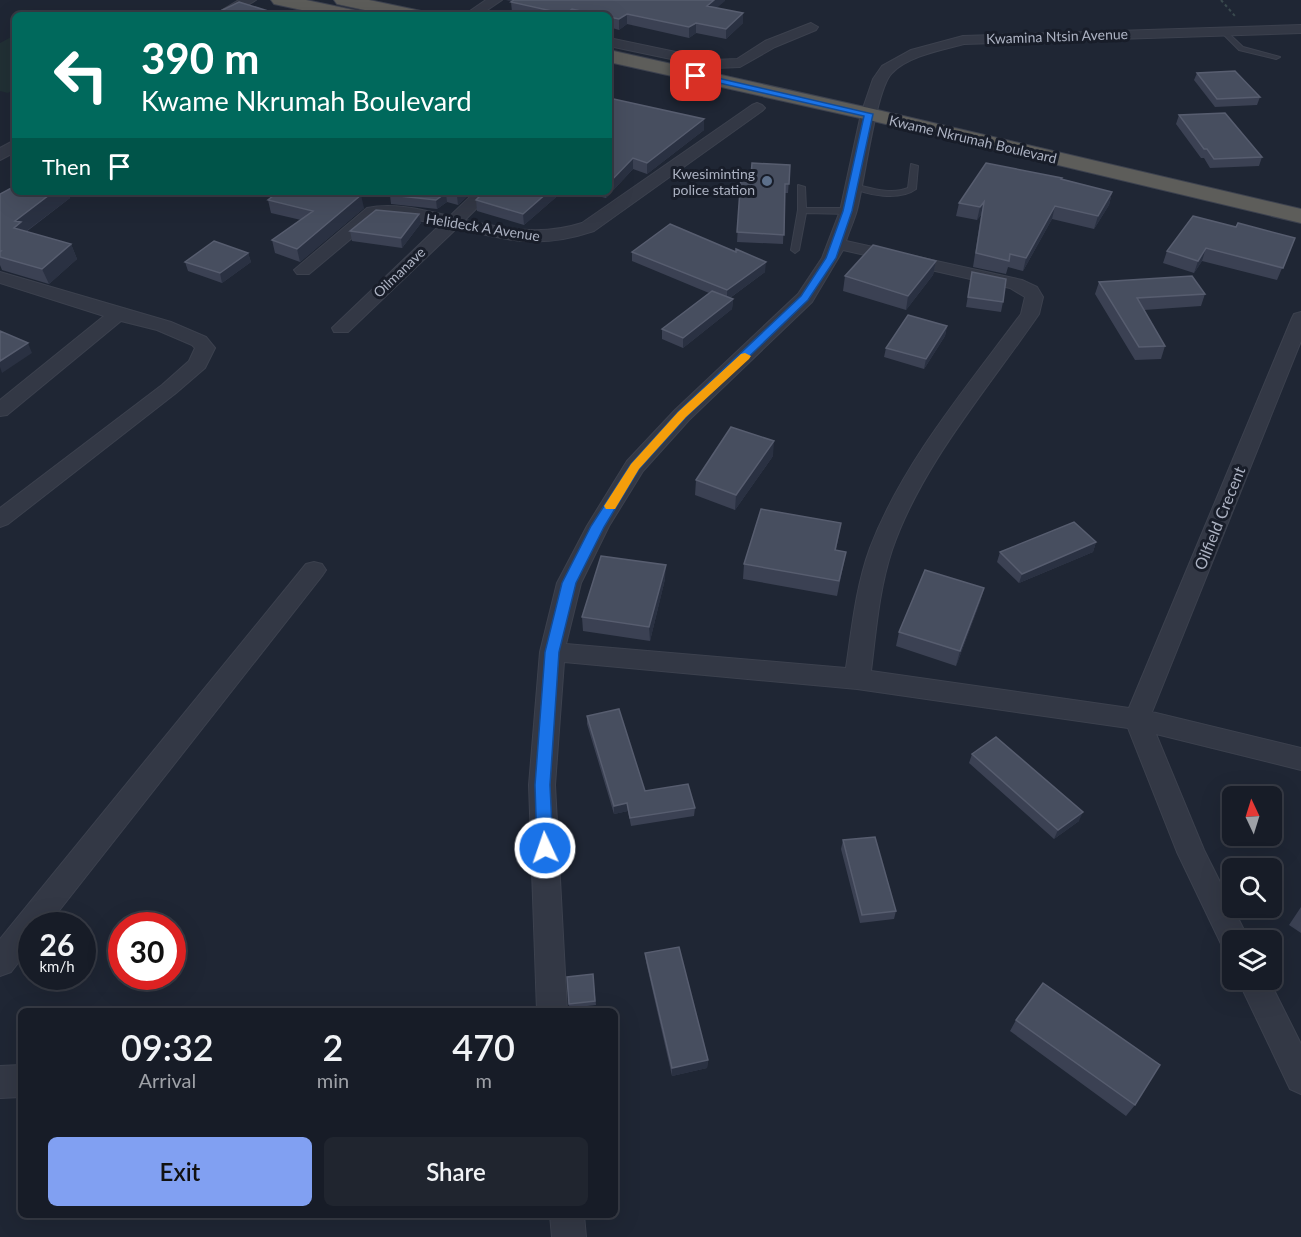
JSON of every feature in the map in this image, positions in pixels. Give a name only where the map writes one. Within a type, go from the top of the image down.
[{"type":"highway","points":[[280,0],[337,12]]},
{"type":"highway","points":[[343,0],[400,12]]},
{"type":"highway","name":"Kwame Nkrumah Boulevard","points":[[612,57],[866,123],[1301,229]]},
{"type":"highway","name":"Kwame Nkrumah Boulevard","points":[[612,75],[757,108],[866,123],[1301,216]]},
{"type":"street","points":[[227,12],[249,0]]},
{"type":"street","points":[[477,12],[495,0]]},
{"type":"street","points":[[612,43],[714,64],[730,65],[740,63],[770,44],[811,27]]},
{"type":"street","name":"Kwamina Ntsin Avenue","points":[[552,1008],[542,785],[552,652],[569,583],[598,526],[635,466],[682,415],[805,298],[831,258],[848,211],[866,123],[880,79],[886,69],[916,53],[947,43],[995,37],[1301,29]]},
{"type":"street","name":"Helideck A Avenue","points":[[303,270],[373,212],[386,211],[453,221],[531,237],[572,235],[757,108]]},
{"type":"street","name":"Oilmanave","points":[[341,328],[482,195]]},
{"type":"street","points":[[837,244],[1016,284],[1031,291],[1034,297],[1030,314],[917,477],[887,534],[868,599],[857,679]]},
{"type":"street","points":[[0,277],[164,326],[199,341],[205,348],[198,364],[0,519]]},
{"type":"street","points":[[0,410],[118,314]]},
{"type":"street","name":"Oilfield Crecent","points":[[1137,719],[1301,318]]},
{"type":"street","points":[[0,962],[314,570]]},
{"type":"street","points":[[552,652],[857,679],[1137,719],[1301,759]]},
{"type":"street","points":[[1137,719],[1191,852],[1229,930]]},
{"type":"street","points":[[1258,990],[1301,1078]]},
{"type":"street","points":[[0,1082],[18,1081]]},
{"type":"street","points":[[567,1218],[569,1237]]},
{"type":"lane","points":[[1222,31],[1241,48],[1276,57]]},
{"type":"lane","points":[[854,186],[886,194],[906,193],[912,189],[914,166]]},
{"type":"lane","points":[[795,250],[802,210],[801,187]]},
{"type":"lane","points":[[802,210],[848,211]]},
{"type":"shaded area","points":[[12,37],[12,91],[8,93],[0,91],[0,43]]},
{"type":"building","points":[[514,0],[714,0],[707,6],[743,13],[726,29],[696,23],[689,27],[627,14],[619,19],[612,18],[612,12],[586,12],[572,9],[568,12],[556,12],[511,2]]},
{"type":"building","points":[[239,2],[271,12],[218,12]]},
{"type":"building","points":[[1235,71],[1260,97],[1217,99],[1197,73]]},
{"type":"building","points":[[612,99],[704,119],[647,163],[633,158],[612,180]]},
{"type":"building","points":[[1225,113],[1262,157],[1214,159],[1179,115]]},
{"type":"building","points":[[752,163],[790,165],[789,184],[785,184],[784,235],[737,232],[741,176],[751,176]]},
{"type":"building","points":[[986,163],[1062,178],[1112,192],[1098,216],[1055,206],[1026,258],[1010,254],[1009,261],[976,253],[984,202],[980,207],[959,203]]},
{"type":"building","points":[[12,188],[12,195],[49,195],[15,221],[21,222],[14,228],[71,244],[42,269],[0,257],[0,194]]},
{"type":"building","points":[[274,195],[361,195],[297,249],[272,240],[313,211],[268,200]]},
{"type":"building","points":[[390,195],[443,195],[436,200]]},
{"type":"building","points":[[481,195],[545,195],[523,214],[476,200]]},
{"type":"building","points":[[376,210],[419,214],[401,238],[350,231]]},
{"type":"building","points":[[1193,216],[1236,227],[1238,223],[1295,238],[1283,268],[1206,248],[1198,261],[1167,251]]},
{"type":"building","points":[[670,224],[766,262],[727,290],[632,252]]},
{"type":"building","points":[[214,241],[248,253],[220,273],[185,262]]},
{"type":"building","points":[[873,245],[936,261],[908,296],[845,276]]},
{"type":"building","points":[[972,272],[1006,279],[1003,302],[968,297]]},
{"type":"building","points":[[1192,276],[1205,294],[1137,298],[1165,346],[1139,347],[1099,282]]},
{"type":"building","points":[[712,291],[733,299],[683,338],[662,329]]},
{"type":"building","points":[[908,315],[947,326],[926,359],[886,348]]},
{"type":"building","points":[[0,331],[28,343],[0,361]]},
{"type":"building","points":[[731,427],[774,441],[736,495],[696,480]]},
{"type":"building","points":[[761,509],[841,523],[835,550],[846,552],[839,581],[744,564]]},
{"type":"building","points":[[1074,522],[1096,542],[1022,574],[1000,552]]},
{"type":"building","points":[[601,556],[666,565],[649,627],[582,617]]},
{"type":"building","points":[[925,570],[984,588],[960,651],[899,632]]},
{"type":"building","points":[[619,709],[645,791],[688,784],[695,808],[630,818],[627,803],[614,806],[587,716]]},
{"type":"building","points":[[996,737],[1083,812],[1058,830],[972,754]]},
{"type":"building","points":[[875,837],[896,911],[862,915],[843,840]]},
{"type":"building","points":[[679,947],[708,1060],[672,1068],[645,953]]},
{"type":"building","points":[[593,974],[595,1001],[569,1004],[567,977]]},
{"type":"building","points":[[1043,983],[1160,1065],[1135,1105],[1016,1020]]},
{"type":"slow traffic","points":[[610,506],[635,466],[682,415],[745,356]]},
{"type":"place","name":"Kwesiminting police station","points":[[767,181]]},
{"type":"route","points":[[545,848],[542,785],[552,652],[569,583],[598,526],[635,466],[682,415],[805,298],[831,258],[848,211],[869,114],[696,76]]}]
